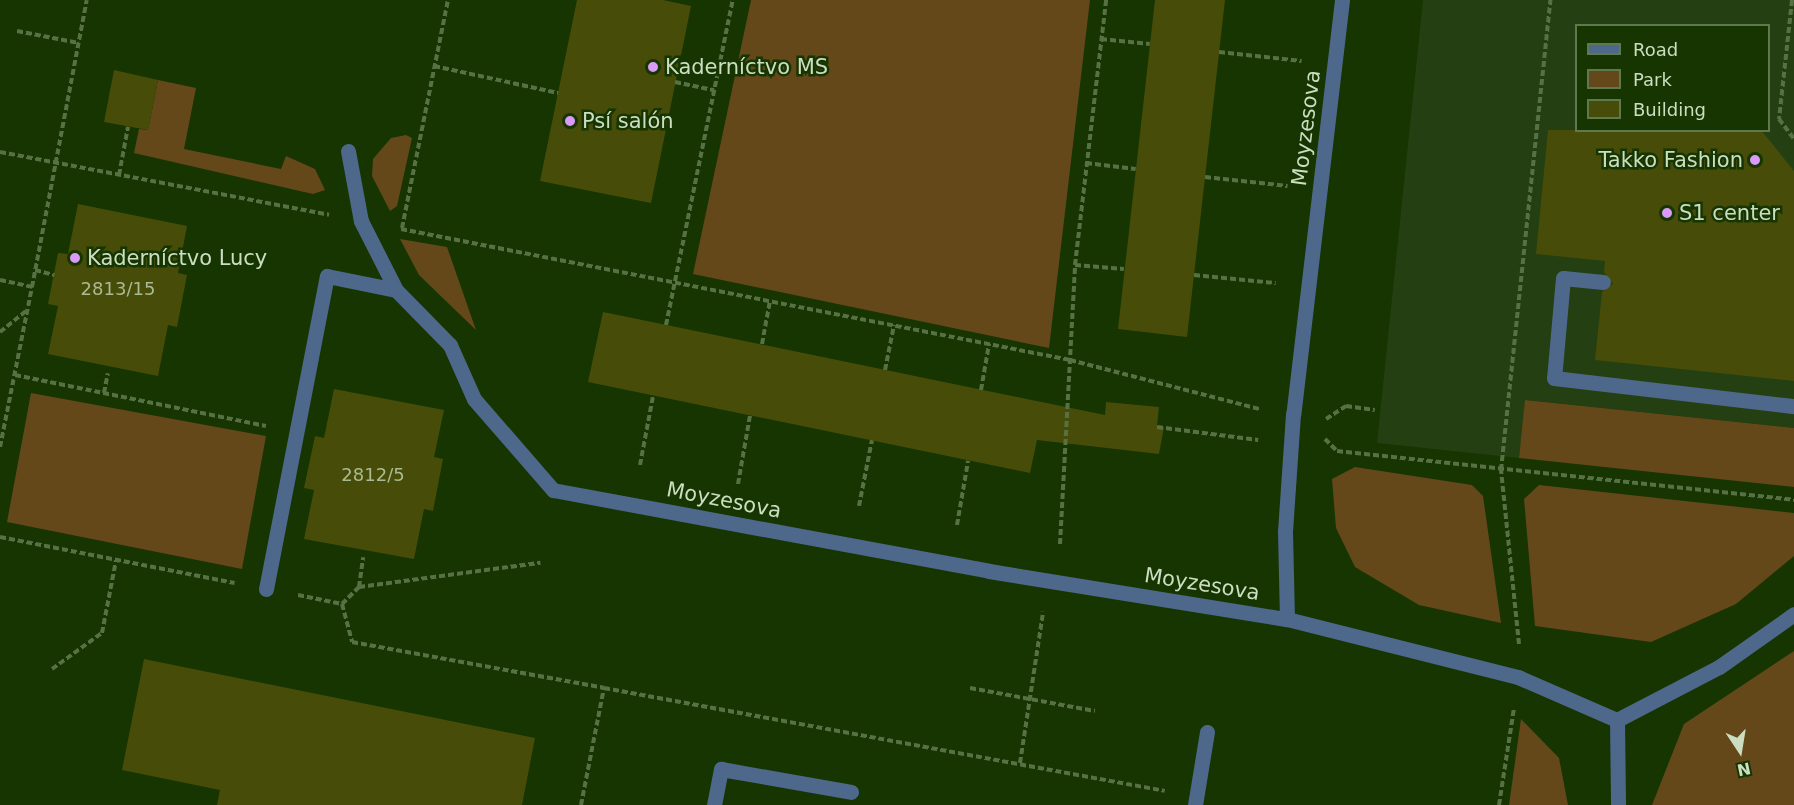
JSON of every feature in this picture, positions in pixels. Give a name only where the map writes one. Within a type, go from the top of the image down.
[{"type":"street","name":"Moyzesova","points":[[1287,619],[1285,531],[1293,414],[1342,0]]},
{"type":"street","name":"Moyzesova","points":[[348,151],[361,221],[396,291],[450,345],[474,399],[553,490],[989,571],[1287,619],[1518,677],[1617,720]]},
{"type":"street","points":[[266,589],[327,276],[396,291]]},
{"type":"street","points":[[1603,282],[1563,278],[1554,378],[1794,406]]},
{"type":"street","points":[[1618,805],[1617,720],[1719,667],[1794,614]]},
{"type":"street","points":[[1195,801],[1207,732]]},
{"type":"street","points":[[714,805],[721,769],[850,792]]},
{"type":"path","points":[[0,447],[87,0]]},
{"type":"path","points":[[401,229],[448,0]]},
{"type":"path","points":[[666,325],[733,0]]},
{"type":"path","points":[[1060,544],[1075,265],[1106,0]]},
{"type":"path","points":[[1499,805],[1518,677],[1519,637],[1501,470],[1550,0]]},
{"type":"path","points":[[1792,0],[1779,119],[1794,139]]},
{"type":"path","points":[[17,31],[79,44]]},
{"type":"path","points":[[1101,39],[1150,44]]},
{"type":"path","points":[[1220,52],[1302,61]]},
{"type":"path","points":[[434,66],[558,93]]},
{"type":"path","points":[[675,82],[714,90]]},
{"type":"path","points":[[119,175],[128,127]]},
{"type":"path","points":[[0,152],[1070,360],[1260,409]]},
{"type":"path","points":[[1086,163],[1136,169]]},
{"type":"path","points":[[1205,177],[1288,186]]},
{"type":"path","points":[[1075,265],[1124,269]]},
{"type":"path","points":[[35,270],[54,275]]},
{"type":"path","points":[[1194,275],[1276,283]]},
{"type":"path","points":[[0,280],[32,287]]},
{"type":"path","points":[[762,344],[770,301]]},
{"type":"path","points":[[0,332],[27,310]]},
{"type":"path","points":[[885,370],[894,325]]},
{"type":"path","points":[[981,390],[989,344]]},
{"type":"path","points":[[104,393],[108,373]]},
{"type":"path","points":[[15,375],[296,432]]},
{"type":"path","points":[[640,465],[653,396]]},
{"type":"path","points":[[1375,410],[1346,406],[1326,419],[1325,441],[1337,451],[1794,500]]},
{"type":"path","points":[[738,484],[750,415]]},
{"type":"path","points":[[1157,428],[1258,440]]},
{"type":"path","points":[[859,506],[872,440]]},
{"type":"path","points":[[957,525],[968,460]]},
{"type":"path","points":[[0,537],[342,604]]},
{"type":"path","points":[[359,587],[363,557]]},
{"type":"path","points":[[52,669],[102,633],[116,560]]},
{"type":"path","points":[[342,604],[359,587],[540,562]]},
{"type":"path","points":[[1020,762],[1032,699],[1044,603]]},
{"type":"path","points":[[342,604],[352,642],[1020,762],[1195,801]]},
{"type":"path","points":[[581,805],[604,688]]},
{"type":"path","points":[[970,688],[1095,711]]},
{"type":"shaded area","points":[[1423,0],[1794,0],[1794,428],[1526,400],[1519,458],[1377,443]]},
{"type":"green space","points":[[751,0],[1090,0],[1049,348],[693,274]]},
{"type":"green space","points":[[158,80],[196,88],[184,149],[281,169],[286,156],[315,169],[325,190],[313,194],[134,153],[139,129],[148,130]]},
{"type":"green space","points":[[406,135],[412,138],[397,206],[390,211],[372,176],[373,159],[391,138]]},
{"type":"green space","points":[[400,239],[447,247],[476,330],[419,275]]},
{"type":"green space","points":[[31,393],[266,436],[242,569],[7,522]]},
{"type":"green space","points":[[1525,400],[1794,428],[1794,487],[1519,458]]},
{"type":"green space","points":[[1355,467],[1472,485],[1483,496],[1501,623],[1419,605],[1355,567],[1336,528],[1332,479]]},
{"type":"green space","points":[[1539,485],[1794,513],[1794,556],[1736,604],[1651,642],[1535,626],[1524,499]]},
{"type":"green space","points":[[1794,651],[1794,805],[1652,805],[1684,724]]},
{"type":"green space","points":[[1521,719],[1559,758],[1568,805],[1509,805]]},
{"type":"building","points":[[577,0],[663,0],[691,6],[651,203],[540,181]]},
{"type":"building","points":[[1155,0],[1225,0],[1187,337],[1118,329]]},
{"type":"building","points":[[114,70],[158,80],[148,130],[104,122]]},
{"type":"building","name":"S1 center","points":[[1548,130],[1763,132],[1794,171],[1794,381],[1595,360],[1602,292],[1613,284],[1604,272],[1605,261],[1536,254]]},
{"type":"building","points":[[78,204],[187,226],[178,273],[187,275],[177,327],[168,325],[158,376],[48,354],[58,306],[48,304],[58,253],[68,254]]},
{"type":"building","points":[[603,312],[1105,415],[1106,402],[1159,407],[1157,426],[1164,427],[1159,454],[1037,440],[1030,473],[588,382]]},
{"type":"building","points":[[334,389],[444,410],[434,457],[443,459],[433,511],[424,509],[414,559],[304,539],[314,490],[304,488],[315,436],[324,438]]},
{"type":"building","points":[[144,659],[535,738],[522,805],[217,805],[220,790],[122,770]]},
{"type":"place","name":"Kaderníctvo MS","points":[[653,67]]},
{"type":"place","name":"Psí salón","points":[[570,121]]},
{"type":"place","name":"Takko Fashion","points":[[1755,160]]},
{"type":"place","name":"S1 center","points":[[1667,213]]},
{"type":"place","name":"Kaderníctvo Lucy","points":[[75,258]]}]
